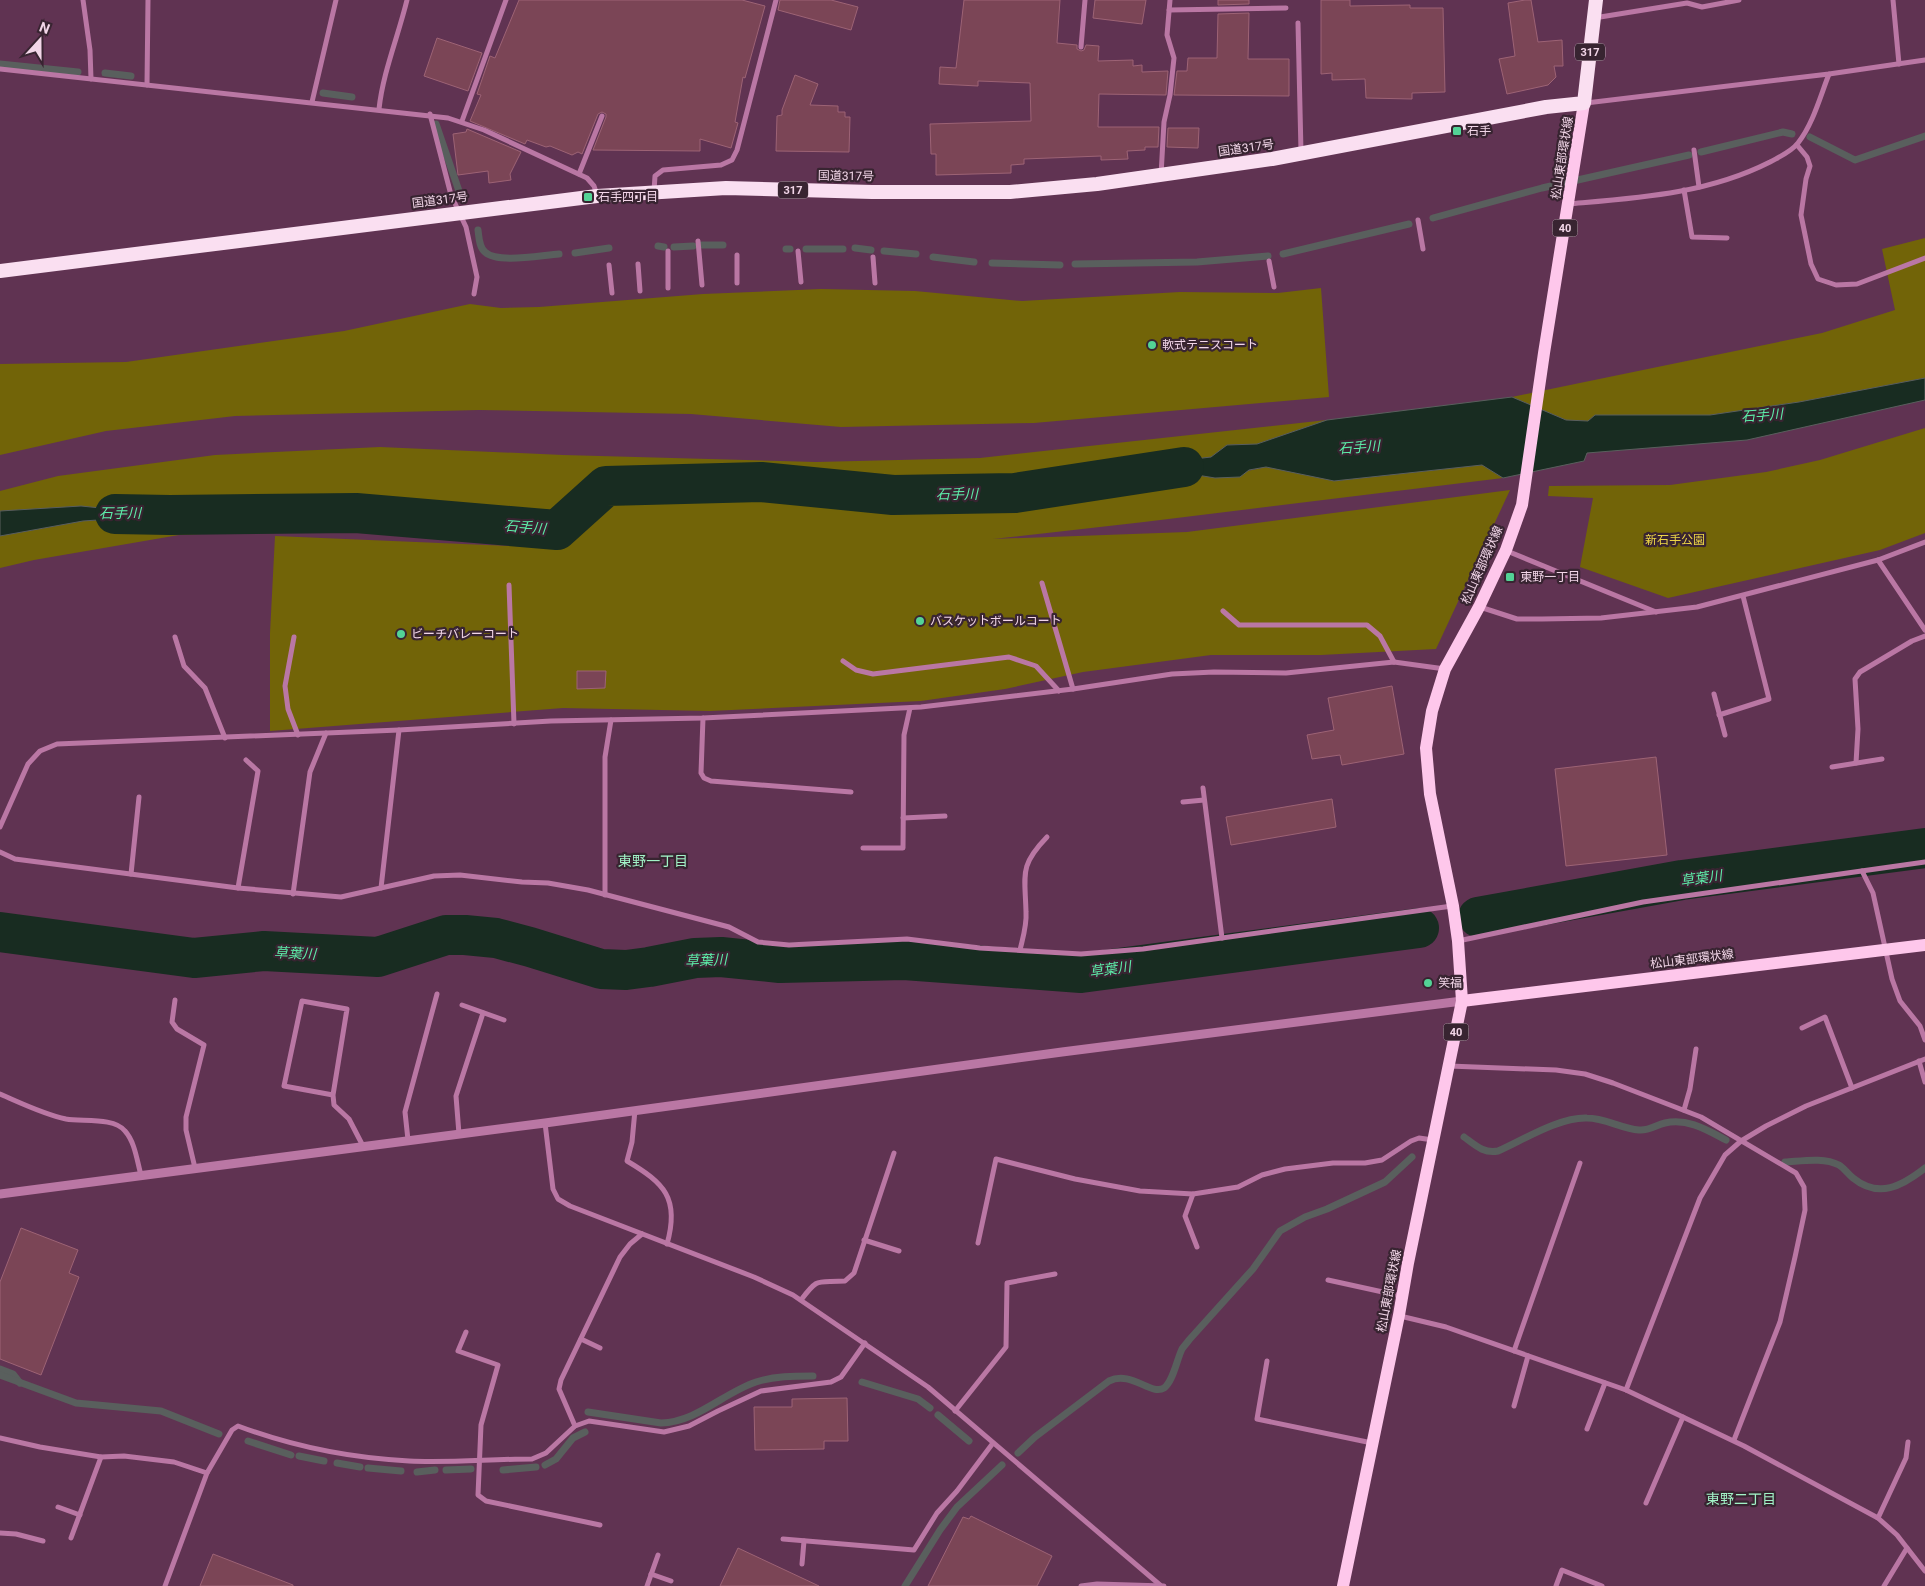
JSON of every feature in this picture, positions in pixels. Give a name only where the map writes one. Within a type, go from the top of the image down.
[{"type":"highway","name":"317","points":[[1584,104],[1596,0]]},
{"type":"highway","name":"国道317号","points":[[0,271],[597,196],[726,188],[872,192],[1010,192],[1097,184],[1272,160],[1546,107],[1584,104]]},
{"type":"main road","name":"松山東部環状線","points":[[1343,1586],[1462,1001],[1458,941],[1453,906],[1430,794],[1426,748],[1432,711],[1446,669],[1479,607],[1506,550],[1525,491],[1544,353],[1584,104]]},
{"type":"main road","name":"松山東部環状線","points":[[1462,1001],[1925,945]]},
{"type":"street","points":[[83,0],[90,50],[91,79]]},
{"type":"street","points":[[147,85],[148,0]]},
{"type":"street","points":[[312,102],[336,0]]},
{"type":"street","points":[[379,109],[382,84],[407,0]]},
{"type":"street","points":[[462,122],[506,0]]},
{"type":"street","points":[[654,192],[654,176],[663,170],[721,165],[732,160],[737,150],[776,0]]},
{"type":"street","points":[[1081,46],[1085,0]]},
{"type":"street","points":[[1161,175],[1164,122],[1170,95],[1174,58],[1166,36],[1170,0]]},
{"type":"street","points":[[1594,18],[1687,3],[1702,7],[1739,0]]},
{"type":"street","points":[[1893,0],[1899,64]]},
{"type":"street","points":[[1169,10],[1286,8]]},
{"type":"street","points":[[1298,23],[1302,154]]},
{"type":"street","points":[[1584,104],[1829,74],[1925,60]]},
{"type":"street","points":[[0,69],[430,114],[484,130],[579,174],[587,178],[594,186],[597,196]]},
{"type":"street","points":[[1569,204],[1650,197],[1716,184],[1784,155],[1797,145],[1806,131],[1829,74]]},
{"type":"street","points":[[430,114],[452,195],[466,227],[476,277],[474,294]]},
{"type":"street","points":[[579,174],[602,116]]},
{"type":"street","points":[[1797,145],[1807,157],[1810,166],[1806,179],[1801,215],[1811,264],[1818,278],[1836,285],[1857,284],[1925,258]]},
{"type":"street","points":[[1694,150],[1699,187]]},
{"type":"street","points":[[1684,190],[1692,237],[1727,238]]},
{"type":"street","points":[[1418,220],[1423,249]]},
{"type":"street","points":[[698,241],[702,285]]},
{"type":"street","points":[[668,251],[668,288]]},
{"type":"street","points":[[798,251],[801,282]]},
{"type":"street","points":[[737,255],[737,283]]},
{"type":"street","points":[[873,257],[875,283]]},
{"type":"street","points":[[1269,261],[1274,287]]},
{"type":"street","points":[[638,264],[640,290]]},
{"type":"street","points":[[609,265],[612,293]]},
{"type":"street","points":[[1479,607],[1517,619],[1601,618],[1697,607],[1878,560],[1925,542]]},
{"type":"street","points":[[1506,550],[1657,612]]},
{"type":"street","points":[[1878,560],[1925,630]]},
{"type":"street","points":[[1042,583],[1073,689]]},
{"type":"street","points":[[509,584],[514,724]]},
{"type":"street","points":[[1719,715],[1770,699],[1742,596]]},
{"type":"street","points":[[1223,611],[1239,625],[1367,625],[1380,636],[1394,662]]},
{"type":"street","points":[[294,636],[286,686],[288,708],[298,734]]},
{"type":"street","points":[[1856,763],[1858,729],[1855,679],[1860,672],[1912,641],[1925,636]]},
{"type":"street","points":[[175,637],[184,666],[205,688],[225,738]]},
{"type":"street","points":[[844,661],[856,670],[873,674],[1009,657],[1036,666],[1059,691]]},
{"type":"street","points":[[0,827],[28,764],[40,751],[57,744],[399,730],[551,721],[703,718],[910,708],[1059,691],[1172,674],[1214,672],[1286,673],[1394,662],[1446,669]]},
{"type":"street","points":[[1714,694],[1725,735]]},
{"type":"street","points":[[863,848],[903,848],[904,735],[910,708]]},
{"type":"street","points":[[703,718],[701,773],[704,778],[711,781],[851,792]]},
{"type":"street","points":[[605,895],[605,757],[611,720]]},
{"type":"street","points":[[381,888],[399,730]]},
{"type":"street","points":[[293,894],[310,772],[326,733]]},
{"type":"street","points":[[1832,767],[1882,759]]},
{"type":"street","points":[[238,888],[258,771],[246,760]]},
{"type":"street","points":[[1203,788],[1222,938]]},
{"type":"street","points":[[131,874],[140,797]]},
{"type":"street","points":[[1183,802],[1204,800]]},
{"type":"street","points":[[903,818],[945,816]]},
{"type":"street","points":[[1020,950],[1025,930],[1024,873],[1034,851],[1047,837]]},
{"type":"street","points":[[0,852],[15,859],[238,888],[341,897],[434,876],[460,875],[548,883],[605,895],[729,927],[758,942],[789,945],[907,939],[980,948],[1080,954],[1143,950],[1453,906]]},
{"type":"street","points":[[1458,941],[1643,902],[1925,862]]},
{"type":"street","points":[[1862,871],[1873,893],[1892,979],[1900,1001],[1920,1026],[1925,1040]]},
{"type":"street","points":[[408,1140],[405,1112],[437,994]]},
{"type":"street","points":[[175,1000],[172,1022],[177,1029],[204,1045],[186,1117],[186,1130],[194,1168]]},
{"type":"street","points":[[333,1095],[284,1086],[302,1001],[348,1009],[333,1095],[334,1105],[350,1119],[363,1146]]},
{"type":"street","points":[[0,1194],[545,1123],[1052,1053],[1462,1001]]},
{"type":"street","points":[[462,1005],[504,1020]]},
{"type":"street","points":[[460,1134],[456,1096],[483,1013]]},
{"type":"street","points":[[1802,1028],[1825,1018],[1852,1088]]},
{"type":"street","points":[[1684,1110],[1690,1089],[1696,1049]]},
{"type":"street","points":[[1626,1390],[1700,1198],[1726,1155],[1741,1141],[1806,1106],[1925,1059]]},
{"type":"street","points":[[1919,1061],[1925,1082]]},
{"type":"street","points":[[1449,1066],[1556,1070],[1585,1074],[1613,1082],[1716,1124],[1796,1173],[1804,1187],[1805,1210],[1780,1322],[1734,1440]]},
{"type":"street","points":[[0,1094],[37,1110],[66,1119],[108,1122],[125,1130],[135,1152],[141,1175]]},
{"type":"street","points":[[635,1110],[632,1142],[627,1161],[648,1173],[660,1184],[668,1196],[671,1231],[667,1244]]},
{"type":"street","points":[[545,1123],[553,1189],[558,1199],[570,1206],[754,1277],[801,1300],[928,1387],[1162,1585]]},
{"type":"street","points":[[978,1243],[996,1159],[1075,1179],[1140,1191],[1194,1194],[1238,1187],[1262,1175],[1305,1165],[1365,1163],[1382,1160],[1411,1141],[1419,1138],[1433,1140]]},
{"type":"street","points":[[801,1300],[810,1288],[822,1280],[845,1281],[854,1274],[894,1153]]},
{"type":"street","points":[[1514,1351],[1580,1163]]},
{"type":"street","points":[[1194,1194],[1185,1216],[1197,1247]]},
{"type":"street","points":[[575,1426],[559,1390],[561,1380],[620,1257],[630,1244],[642,1234]]},
{"type":"street","points":[[864,1240],[899,1251]]},
{"type":"street","points":[[955,1411],[1006,1347],[1007,1283],[1055,1274]]},
{"type":"street","points":[[1328,1280],[1402,1296]]},
{"type":"street","points":[[1398,1315],[1446,1328],[1626,1390],[1734,1440],[1878,1518],[1897,1535],[1925,1571]]},
{"type":"street","points":[[466,1332],[458,1350],[498,1365],[481,1425],[478,1495],[486,1501],[600,1525]]},
{"type":"street","points":[[581,1339],[600,1348]]},
{"type":"street","points":[[165,1586],[207,1473],[232,1430],[238,1426],[277,1441],[331,1453],[410,1461],[532,1459],[546,1453],[575,1426],[589,1422],[664,1432],[689,1426],[761,1391],[831,1382],[841,1378],[865,1343]]},
{"type":"street","points":[[1514,1406],[1528,1356]]},
{"type":"street","points":[[1267,1361],[1257,1420],[1372,1443]]},
{"type":"street","points":[[1587,1429],[1605,1383]]},
{"type":"street","points":[[1646,1503],[1683,1417]]},
{"type":"street","points":[[0,1438],[101,1457],[124,1456],[174,1462],[207,1473]]},
{"type":"street","points":[[1878,1518],[1906,1458],[1908,1442]]},
{"type":"street","points":[[784,1539],[914,1550],[937,1512],[957,1491],[993,1443]]},
{"type":"street","points":[[71,1538],[101,1457]]},
{"type":"street","points":[[58,1507],[80,1515]]},
{"type":"street","points":[[0,1533],[16,1534],[43,1540]]},
{"type":"street","points":[[802,1564],[804,1541]]},
{"type":"street","points":[[1884,1586],[1907,1548]]},
{"type":"street","points":[[647,1586],[658,1555]]},
{"type":"street","points":[[1556,1586],[1562,1570],[1602,1586]]},
{"type":"street","points":[[651,1574],[671,1582]]},
{"type":"street","points":[[1081,1586],[1098,1584],[1162,1585]]},
{"type":"green space","points":[[1925,238],[1925,378],[1799,402],[1710,415],[1595,415],[1588,421],[1566,420],[1512,397],[1822,333],[1895,310],[1882,249]]},
{"type":"green space","points":[[1321,288],[1329,397],[1034,423],[841,427],[691,414],[479,410],[235,416],[106,431],[0,455],[0,364],[126,362],[344,331],[470,304],[501,308],[539,307],[703,294],[821,289],[915,291],[1022,301],[1180,292],[1278,293]]},
{"type":"green space","points":[[1327,420],[1257,444],[1227,445],[1211,457],[1145,465],[1131,475],[1191,474],[1215,478],[1266,467],[1334,481],[1482,465],[1503,478],[993,539],[1187,532],[1510,490],[1436,649],[1321,655],[1211,655],[1083,672],[1005,689],[921,701],[710,711],[563,708],[270,731],[270,633],[275,536],[560,548],[351,527],[179,535],[34,560],[0,568],[0,536],[83,521],[166,516],[81,506],[0,511],[0,491],[58,476],[215,455],[380,447],[563,455],[816,462],[980,458]]},
{"type":"green space","name":"新石手公園","points":[[1925,428],[1925,533],[1880,550],[1668,598],[1580,567],[1593,498],[1548,496],[1549,486],[1670,485],[1766,472],[1820,460]]},
{"type":"water","points":[[1925,378],[1925,400],[1747,440],[1587,453],[1584,461],[1503,478],[1482,465],[1334,481],[1266,467],[1249,470],[1240,477],[1215,478],[1191,474],[1130,476],[1145,465],[1211,457],[1227,445],[1257,444],[1327,420],[1512,397],[1566,420],[1588,421],[1595,415],[1710,415],[1799,402]]},
{"type":"water","points":[[81,506],[170,515],[83,521],[0,536],[0,511]]},
{"type":"building","points":[[519,0],[742,0],[765,6],[745,78],[743,77],[735,122],[738,123],[731,148],[700,139],[700,151],[593,150],[606,117],[606,114],[602,112],[598,114],[582,154],[578,152],[572,155],[550,146],[546,147],[527,140],[525,144],[470,121],[481,95],[477,94],[490,56],[495,58]]},
{"type":"building","points":[[780,0],[831,0],[858,7],[851,30],[778,10]]},
{"type":"building","points":[[964,0],[1060,0],[1057,43],[1077,45],[1077,49],[1081,51],[1084,50],[1086,45],[1099,46],[1098,61],[1133,60],[1133,66],[1142,65],[1142,72],[1168,71],[1166,95],[1099,94],[1098,127],[1159,127],[1158,147],[1145,147],[1145,150],[1127,151],[1128,159],[1101,160],[1101,156],[1024,159],[1024,164],[1011,165],[1011,173],[936,175],[936,154],[931,154],[930,124],[1031,121],[1030,83],[978,81],[978,86],[939,84],[940,67],[956,68]]},
{"type":"building","points":[[1095,0],[1146,0],[1142,24],[1093,18]]},
{"type":"building","points":[[1218,0],[1249,0],[1249,4],[1218,5]]},
{"type":"building","points":[[1321,0],[1350,0],[1350,6],[1410,5],[1410,8],[1443,8],[1445,92],[1412,93],[1412,99],[1366,98],[1365,79],[1332,80],[1332,73],[1321,74]]},
{"type":"building","points":[[1531,0],[1538,42],[1562,40],[1563,66],[1554,66],[1556,77],[1548,85],[1507,94],[1499,59],[1515,56],[1508,3]]},
{"type":"building","points":[[1249,13],[1248,59],[1289,59],[1289,96],[1174,95],[1177,71],[1187,71],[1188,58],[1217,58],[1218,14]]},
{"type":"building","points":[[437,38],[482,53],[468,91],[424,76]]},
{"type":"building","points":[[795,75],[818,84],[810,105],[838,106],[838,112],[845,112],[845,117],[850,117],[849,152],[776,151],[777,116],[782,115],[782,110]]},
{"type":"building","points":[[1168,128],[1199,128],[1198,148],[1167,147]]},
{"type":"building","points":[[467,129],[521,152],[510,174],[511,180],[489,183],[488,171],[458,175],[453,134],[466,132]]},
{"type":"building","points":[[577,671],[606,671],[605,688],[577,689]]},
{"type":"building","points":[[1392,686],[1404,754],[1342,765],[1340,755],[1312,759],[1307,735],[1334,730],[1328,698]]},
{"type":"building","points":[[1656,757],[1667,855],[1566,866],[1555,769]]},
{"type":"building","points":[[1332,799],[1336,827],[1231,845],[1226,817]]},
{"type":"building","points":[[21,1228],[78,1250],[69,1273],[79,1277],[41,1375],[0,1359],[0,1282]]},
{"type":"building","points":[[847,1398],[848,1441],[824,1441],[824,1449],[755,1450],[754,1407],[792,1407],[792,1399]]},
{"type":"building","points":[[971,1516],[1052,1556],[1037,1586],[928,1586],[963,1517],[969,1519]]},
{"type":"building","points":[[738,1548],[819,1586],[720,1586]]},
{"type":"building","points":[[213,1554],[293,1585],[293,1586],[200,1586]]},
{"type":"waterway","points":[[0,64],[78,72]]},
{"type":"waterway","points":[[105,73],[131,76]]},
{"type":"waterway","points":[[323,93],[352,97]]},
{"type":"waterway","points":[[436,124],[460,194]]},
{"type":"waterway","points":[[1701,152],[1783,132],[1792,134]]},
{"type":"waterway","points":[[1810,137],[1855,160],[1925,136]]},
{"type":"waterway","points":[[1433,218],[1542,188],[1689,155]]},
{"type":"waterway","points":[[1283,254],[1409,224]]},
{"type":"waterway","points":[[478,230],[482,247],[491,256],[509,258],[559,254]]},
{"type":"waterway","points":[[702,245],[723,245]]},
{"type":"waterway","points":[[658,246],[664,247]]},
{"type":"waterway","points":[[674,247],[693,246]]},
{"type":"waterway","points":[[575,253],[609,248]]},
{"type":"waterway","points":[[855,248],[871,250]]},
{"type":"waterway","points":[[806,249],[843,249]]},
{"type":"waterway","points":[[884,251],[916,254]]},
{"type":"waterway","points":[[1075,264],[1197,262],[1268,256]]},
{"type":"waterway","points":[[933,257],[974,262]]},
{"type":"waterway","points":[[992,263],[1060,265]]},
{"type":"waterway","name":"石手川","points":[[115,514],[356,513],[557,530],[606,486],[761,482],[893,495],[1015,493],[1184,467]]},
{"type":"waterway","name":"草葉川","points":[[1478,917],[1682,880],[1925,848]]},
{"type":"waterway","name":"草葉川","points":[[0,932],[194,958],[264,951],[378,957],[446,935],[465,935],[496,938],[601,969],[626,970],[695,958],[721,957],[780,963],[904,960],[1081,973],[1419,928]]},
{"type":"waterway","points":[[1464,1137],[1476,1146],[1493,1152],[1553,1125],[1576,1119],[1594,1118],[1639,1130],[1649,1129],[1665,1123],[1682,1122],[1712,1132],[1726,1140]]},
{"type":"waterway","points":[[1018,1453],[1035,1437],[1109,1381],[1117,1378],[1133,1380],[1153,1389],[1159,1390],[1164,1388],[1172,1376],[1183,1348],[1253,1269],[1280,1231],[1305,1217],[1385,1182],[1412,1157]]},
{"type":"waterway","points":[[1785,1162],[1827,1161],[1841,1166],[1853,1178],[1863,1184],[1881,1189],[1899,1185],[1925,1168]]},
{"type":"waterway","points":[[0,1369],[13,1374],[20,1383]]},
{"type":"waterway","points":[[0,1375],[76,1403],[161,1411],[219,1434]]},
{"type":"waterway","points":[[588,1412],[661,1423],[674,1421],[686,1418],[756,1382],[777,1377],[813,1376]]},
{"type":"waterway","points":[[862,1382],[918,1399],[930,1408]]},
{"type":"waterway","points":[[938,1415],[969,1441]]},
{"type":"waterway","points":[[545,1465],[556,1459],[573,1438],[585,1432]]},
{"type":"waterway","points":[[248,1441],[291,1455]]},
{"type":"waterway","points":[[299,1456],[324,1461]]},
{"type":"waterway","points":[[337,1463],[360,1467]]},
{"type":"waterway","points":[[905,1586],[940,1530],[957,1507],[1002,1465]]},
{"type":"waterway","points":[[503,1470],[536,1467]]},
{"type":"waterway","points":[[368,1468],[401,1471]]},
{"type":"waterway","points":[[446,1470],[471,1469]]},
{"type":"waterway","points":[[417,1472],[435,1470]]},
{"type":"place","name":"石手","points":[[1457,131]]},
{"type":"place","name":"石手四丁目","points":[[588,197]]},
{"type":"place","name":"軟式テニスコート","points":[[1152,345]]},
{"type":"place","name":"東野一丁目","points":[[1510,577]]},
{"type":"place","name":"バスケットボールコート","points":[[920,621]]},
{"type":"place","name":"ビーチバレーコート","points":[[401,634]]},
{"type":"place","name":"笑福","points":[[1428,983]]},
{"type":"district","name":"東野一丁目","points":[[653,861]]},
{"type":"district","name":"東野二丁目","points":[[1741,1499]]}]
